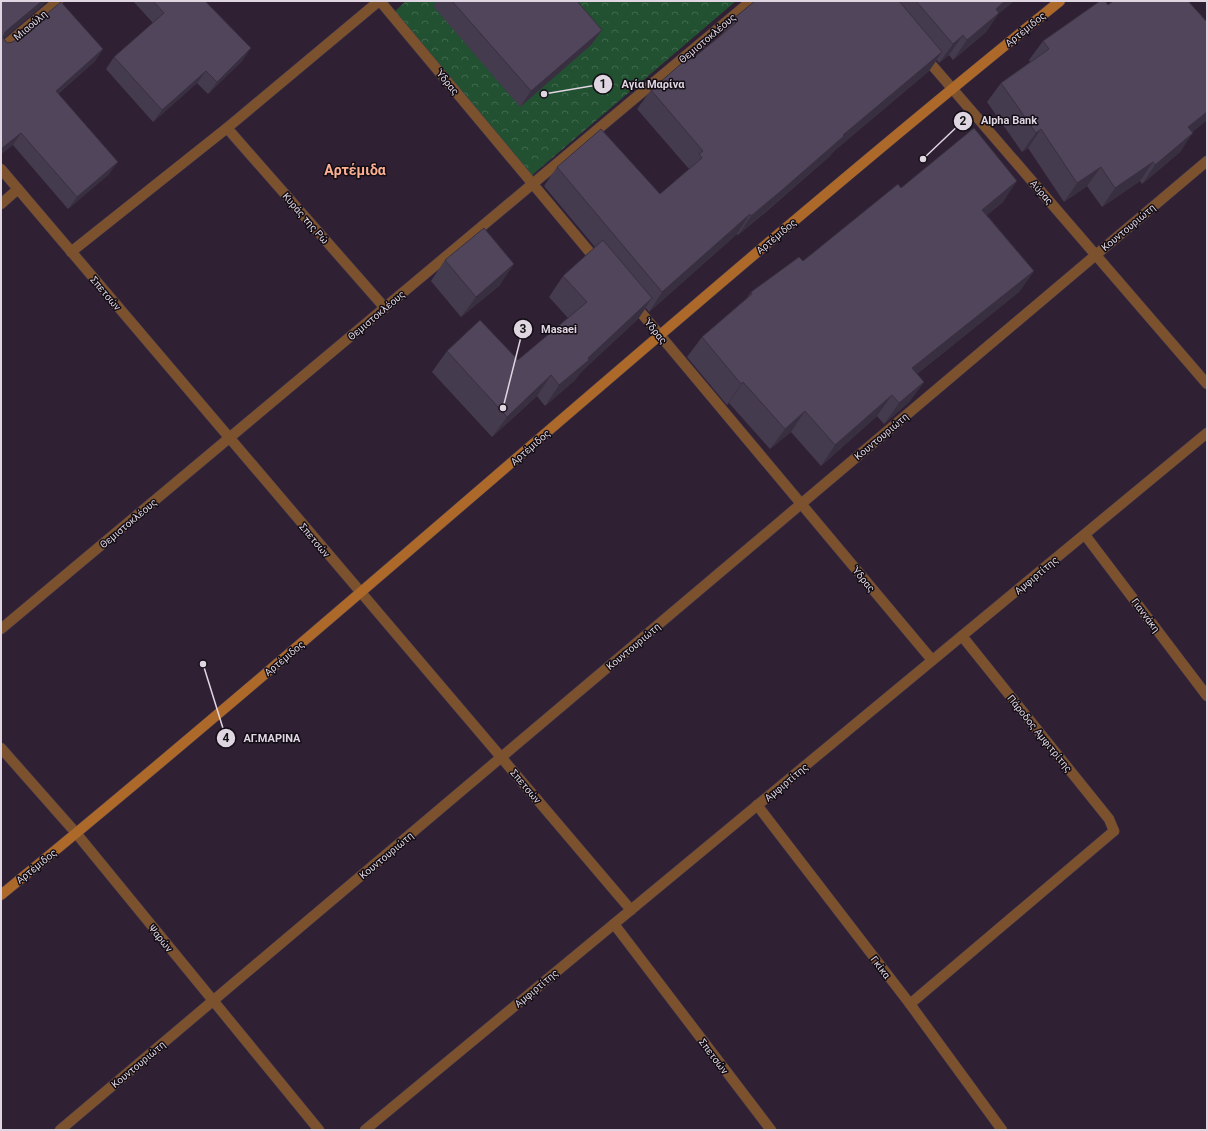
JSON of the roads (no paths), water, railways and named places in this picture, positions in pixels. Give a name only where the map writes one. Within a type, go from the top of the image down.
[{"type":"main road","name":"Αρτέμιδος","points":[[1,895],[360,594],[659,334],[952,88],[1060,1]]},
{"type":"street","name":"Μιαούλη","points":[[1,49],[58,1]]},
{"type":"street","points":[[71,252],[227,128],[380,1]]},
{"type":"street","name":"Ύδρας","points":[[380,1],[604,268]]},
{"type":"street","name":"Θεμιστοκλέους","points":[[1,629],[751,1]]},
{"type":"street","name":"Αύρας","points":[[917,47],[1207,384]]},
{"type":"street","name":"Κυράς της Ρώ","points":[[227,128],[384,308]]},
{"type":"street","name":"Κουντουριώτη","points":[[60,1130],[1207,161]]},
{"type":"street","name":"Σπετσών","points":[[1,169],[360,594],[631,910]]},
{"type":"street","points":[[1,204],[18,189]]},
{"type":"street","name":"Ύδρας","points":[[629,298],[932,660]]},
{"type":"street","name":"Αμφιρτίτης","points":[[365,1130],[1207,434]]},
{"type":"street","name":"Γιαννάκη","points":[[1085,535],[1207,696]]},
{"type":"street","name":"Πάροδος Αμφιτρίτης","points":[[910,1004],[1114,832],[1109,819],[962,636]]},
{"type":"street","name":"Ψαρών","points":[[1,748],[76,833],[319,1130]]},
{"type":"street","name":"Γκίκα","points":[[757,805],[910,1004],[1002,1130]]},
{"type":"street","name":"Σπετσών","points":[[614,924],[771,1130]]},
{"type":"place","name":"Αγία Μαρίνα","points":[[544,94]]},
{"type":"place","name":"Alpha Bank","points":[[923,159]]},
{"type":"place","name":"Masaei","points":[[503,408]]},
{"type":"place","name":"ΑΓ.ΜΑΡΙΝΑ","points":[[203,664]]},
{"type":"district","name":"Αρτέμιδα","points":[[355,170]]}]
